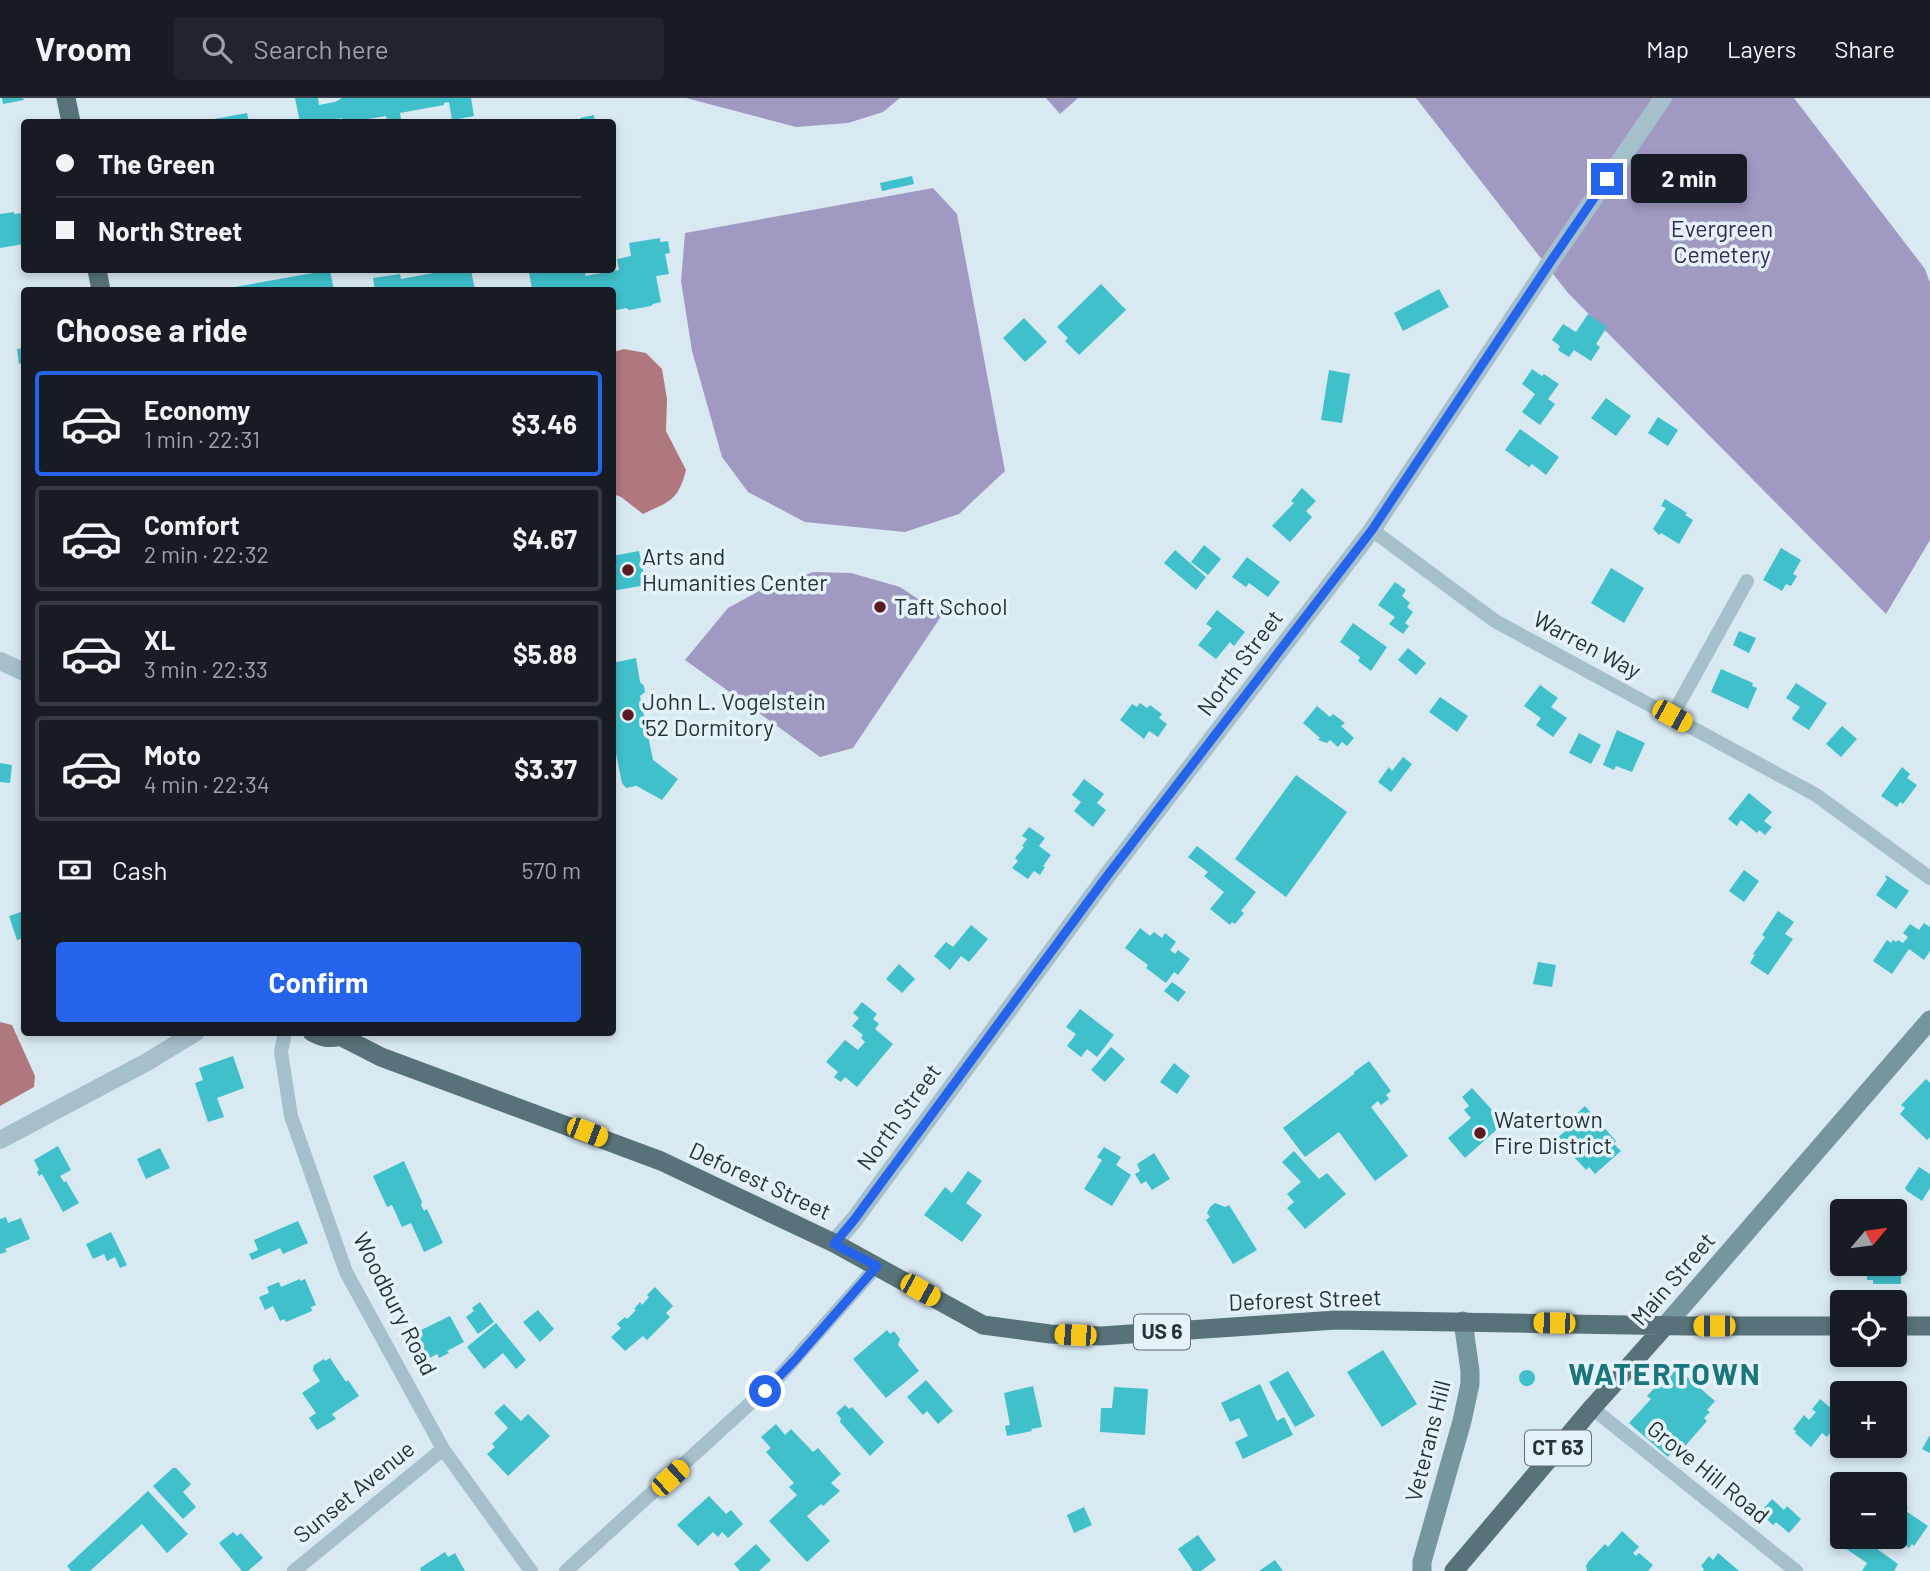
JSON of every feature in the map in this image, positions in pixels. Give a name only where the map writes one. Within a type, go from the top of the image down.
[{"type":"main road","points":[[66,98],[70,119]]},
{"type":"main road","name":"Main Street","points":[[1454,1571],[1592,1408],[1930,1020]]},
{"type":"main road","name":"Deforest Street","points":[[343,1036],[382,1057],[661,1161],[834,1244],[983,1325],[1049,1334],[1101,1336],[1336,1320],[1665,1326]]},
{"type":"main road","name":"Veterans Hill","points":[[1422,1571],[1422,1562],[1462,1421],[1469,1384],[1470,1371],[1463,1321]]},
{"type":"main road","name":"US 6","points":[[1665,1326],[1830,1326]]},
{"type":"main road","points":[[1907,1326],[1930,1326]]},
{"type":"street","name":"North Street","points":[[834,1244],[1104,880],[1372,530],[1663,98]]},
{"type":"street","name":"Warren Way","points":[[1372,530],[1495,621],[1816,795],[1930,878]]},
{"type":"street","points":[[1672,716],[1746,581]]},
{"type":"street","points":[[0,662],[21,671]]},
{"type":"street","points":[[0,1140],[147,1062],[189,1036]]},
{"type":"street","name":"Woodbury Road","points":[[284,1036],[281,1052],[291,1116],[346,1272],[443,1449],[531,1571]]},
{"type":"street","points":[[566,1571],[777,1379],[877,1266]]},
{"type":"street","name":"Grove Hill Road","points":[[1592,1408],[1796,1571]]},
{"type":"street","name":"Sunset Avenue","points":[[294,1571],[443,1449]]},
{"type":"green space","points":[[686,98],[900,98],[883,112],[848,123],[796,127]]},
{"type":"green space","points":[[1046,98],[1078,98],[1060,114]]},
{"type":"green space","name":"Evergreen Cemetery","points":[[1416,98],[1794,98],[1925,269],[1930,283],[1930,540],[1886,614],[1568,293]]},
{"type":"green space","points":[[933,188],[957,214],[1005,471],[959,514],[905,532],[805,522],[748,492],[722,457],[692,351],[681,281],[685,233]]},
{"type":"green space","points":[[814,572],[851,573],[900,587],[942,615],[853,748],[820,757],[685,660],[728,608],[768,586]]},
{"type":"shaded area","points":[[624,349],[646,353],[662,369],[667,399],[666,431],[686,470],[680,488],[672,499],[643,514],[616,495],[616,351]]},
{"type":"shaded area","points":[[0,1022],[12,1025],[35,1076],[34,1087],[0,1106]]},
{"type":"building","points":[[2,98],[23,98],[24,100],[3,104]]},
{"type":"building","points":[[295,98],[318,98],[319,105],[342,98],[471,98],[474,116],[452,119],[449,102],[400,113],[401,119],[386,119],[386,116],[368,119],[299,119]]},
{"type":"building","points":[[247,113],[248,119],[214,119]]},
{"type":"building","points":[[594,115],[595,119],[580,119]]},
{"type":"building","points":[[912,176],[914,184],[882,191],[880,183]]},
{"type":"building","points":[[21,213],[21,244],[0,248],[0,214]]},
{"type":"building","points":[[660,238],[660,242],[668,241],[670,253],[665,254],[669,274],[656,276],[661,302],[629,310],[616,310],[616,287],[532,287],[529,273],[586,273],[585,276],[616,273],[619,270],[617,259],[631,256],[629,243]]},
{"type":"building","points":[[313,273],[331,273],[333,287],[235,287]]},
{"type":"building","points":[[433,273],[472,273],[474,287],[374,287],[373,278],[400,274],[401,279]]},
{"type":"building","points":[[1101,284],[1126,310],[1079,355],[1065,341],[1068,338],[1057,327]]},
{"type":"building","points":[[1439,289],[1449,307],[1403,331],[1394,313]]},
{"type":"building","points":[[1588,314],[1607,327],[1596,344],[1600,347],[1591,361],[1574,350],[1569,357],[1558,350],[1560,346],[1552,340],[1563,324],[1576,332]]},
{"type":"building","points":[[1024,318],[1047,342],[1025,362],[1003,338]]},
{"type":"building","points":[[21,348],[21,364],[19,364],[17,349]]},
{"type":"building","points":[[1532,369],[1559,384],[1548,399],[1555,404],[1540,425],[1522,412],[1535,394],[1522,384]]},
{"type":"building","points":[[1329,370],[1350,374],[1342,423],[1321,420]]},
{"type":"building","points":[[1606,398],[1631,416],[1616,436],[1591,418]]},
{"type":"building","points":[[1658,417],[1678,430],[1668,446],[1648,433]]},
{"type":"building","points":[[1520,429],[1559,457],[1546,475],[1532,464],[1529,467],[1505,450]]},
{"type":"building","points":[[1302,488],[1316,501],[1306,511],[1312,517],[1290,542],[1272,526],[1294,503],[1291,501]]},
{"type":"building","points":[[1665,499],[1693,520],[1679,544],[1661,533],[1659,535],[1653,529],[1666,508],[1661,506]]},
{"type":"building","points":[[1204,545],[1221,559],[1208,575],[1191,562]]},
{"type":"building","points":[[1781,548],[1801,560],[1793,574],[1797,576],[1791,586],[1786,584],[1782,591],[1763,580]]},
{"type":"building","points":[[1175,550],[1206,577],[1196,590],[1164,563]]},
{"type":"building","name":"Arts and Humanities Center","points":[[639,551],[646,585],[616,590],[616,555]]},
{"type":"building","points":[[1247,557],[1280,582],[1268,597],[1249,583],[1246,587],[1232,577]]},
{"type":"building","points":[[1611,568],[1644,588],[1624,623],[1591,603]]},
{"type":"building","points":[[1395,582],[1406,590],[1402,596],[1410,603],[1407,607],[1413,612],[1405,623],[1409,626],[1403,634],[1389,624],[1395,617],[1378,605]]},
{"type":"building","points":[[1217,610],[1245,632],[1234,646],[1230,642],[1216,659],[1198,645],[1212,628],[1206,624]]},
{"type":"building","points":[[1353,623],[1387,647],[1371,671],[1358,661],[1360,657],[1340,642]]},
{"type":"building","points":[[1739,631],[1756,638],[1749,653],[1733,645]]},
{"type":"building","points":[[1408,648],[1426,663],[1416,675],[1398,660]]},
{"type":"building","name":"John L. Vogelstein '52 Dormitory","points":[[636,658],[640,682],[645,692],[640,696],[653,760],[678,779],[662,800],[635,785],[626,788],[622,783],[616,754],[616,662]]},
{"type":"building","points":[[1721,669],[1753,683],[1752,686],[1757,688],[1748,709],[1711,692]]},
{"type":"building","points":[[1796,683],[1827,703],[1809,730],[1793,720],[1800,707],[1786,698]]},
{"type":"building","points":[[1540,685],[1558,698],[1551,707],[1567,718],[1553,737],[1536,725],[1541,718],[1524,706]]},
{"type":"building","points":[[1440,697],[1468,716],[1457,732],[1429,712]]},
{"type":"building","points":[[1140,703],[1147,708],[1150,705],[1162,714],[1159,718],[1167,724],[1158,737],[1149,731],[1144,739],[1120,720],[1132,704],[1137,707]]},
{"type":"building","points":[[1317,706],[1330,717],[1333,714],[1345,723],[1341,726],[1354,738],[1347,746],[1342,742],[1338,747],[1330,740],[1327,743],[1318,740],[1320,738],[1303,723]]},
{"type":"building","points":[[1842,726],[1857,739],[1841,757],[1826,744]]},
{"type":"building","points":[[1617,730],[1645,743],[1632,772],[1616,766],[1614,770],[1603,765]]},
{"type":"building","points":[[1579,733],[1601,745],[1591,764],[1569,753]]},
{"type":"building","points":[[1403,757],[1412,764],[1391,792],[1378,782],[1389,767],[1392,771]]},
{"type":"building","points":[[0,763],[12,765],[10,783],[0,782]]},
{"type":"building","points":[[1902,767],[1910,774],[1907,778],[1917,785],[1903,804],[1900,802],[1897,807],[1881,796]]},
{"type":"building","points":[[1296,775],[1347,812],[1286,897],[1235,859]]},
{"type":"building","points":[[1084,779],[1104,794],[1097,803],[1106,810],[1093,827],[1074,811],[1081,802],[1072,795]]},
{"type":"building","points":[[1749,793],[1772,812],[1764,821],[1772,827],[1765,835],[1759,830],[1757,833],[1741,820],[1737,826],[1728,819]]},
{"type":"building","points":[[1029,827],[1045,838],[1039,846],[1051,855],[1040,875],[1034,871],[1028,879],[1012,868],[1018,861],[1015,858],[1024,847],[1022,846],[1027,839],[1022,836]]},
{"type":"building","points":[[1197,846],[1256,892],[1241,911],[1244,913],[1235,924],[1232,922],[1230,925],[1210,909],[1224,892],[1204,876],[1208,872],[1188,857]]},
{"type":"building","points":[[1744,870],[1759,881],[1744,902],[1729,891]]},
{"type":"building","points":[[1886,875],[1909,891],[1896,909],[1876,895],[1887,879]]},
{"type":"building","points":[[1778,911],[1794,922],[1785,934],[1793,939],[1768,975],[1750,963],[1765,937],[1762,935]]},
{"type":"building","points":[[21,912],[21,939],[17,940],[9,916]]},
{"type":"building","points":[[1924,923],[1930,927],[1930,951],[1924,960],[1909,949],[1892,974],[1873,961],[1887,940],[1891,943],[1898,940],[1903,943],[1908,937],[1903,933],[1910,924],[1919,930]]},
{"type":"building","points":[[971,925],[988,939],[969,962],[961,956],[950,970],[934,956],[946,942],[953,947]]},
{"type":"building","points":[[1140,928],[1150,936],[1154,932],[1162,938],[1165,933],[1176,942],[1170,950],[1175,954],[1178,950],[1190,959],[1178,975],[1174,972],[1166,983],[1125,948]]},
{"type":"building","points":[[1538,962],[1556,965],[1552,987],[1533,984]]},
{"type":"building","points":[[899,964],[915,979],[902,993],[886,979]]},
{"type":"building","points":[[1172,982],[1186,992],[1178,1002],[1164,991]]},
{"type":"building","points":[[862,1002],[877,1014],[873,1019],[879,1024],[875,1029],[893,1044],[857,1087],[845,1077],[841,1082],[834,1077],[838,1072],[826,1062],[845,1040],[858,1050],[865,1042],[861,1038],[863,1035],[852,1026],[859,1018],[853,1013]]},
{"type":"building","points":[[1080,1009],[1114,1035],[1097,1057],[1087,1049],[1081,1057],[1067,1046],[1076,1034],[1066,1027]]},
{"type":"building","points":[[1111,1047],[1125,1059],[1105,1082],[1091,1070]]},
{"type":"building","points":[[233,1056],[244,1088],[217,1098],[224,1117],[208,1122],[195,1083],[203,1080],[199,1068]]},
{"type":"building","points":[[1369,1061],[1391,1091],[1386,1095],[1389,1099],[1381,1105],[1378,1101],[1371,1107],[1408,1156],[1375,1181],[1339,1132],[1305,1157],[1283,1128]]},
{"type":"building","points":[[1174,1063],[1190,1076],[1177,1094],[1160,1082]]},
{"type":"building","points":[[1926,1079],[1930,1083],[1930,1137],[1927,1140],[1900,1114],[1905,1108],[1901,1105]]},
{"type":"building","points":[[1472,1088],[1504,1123],[1465,1158],[1448,1138],[1471,1118],[1464,1110],[1469,1106],[1462,1097]]},
{"type":"building","points":[[1585,1106],[1616,1141],[1614,1144],[1621,1151],[1595,1174],[1589,1167],[1586,1170],[1557,1138],[1568,1129],[1564,1125]]},
{"type":"building","points":[[58,1146],[71,1170],[60,1176],[79,1203],[63,1212],[42,1174],[39,1176],[34,1160]]},
{"type":"building","points":[[1104,1147],[1121,1157],[1116,1165],[1131,1175],[1112,1206],[1084,1189],[1102,1160],[1097,1157]]},
{"type":"building","points":[[160,1148],[170,1168],[146,1179],[137,1159]]},
{"type":"building","points":[[1294,1151],[1319,1179],[1327,1173],[1346,1194],[1305,1229],[1287,1208],[1294,1202],[1287,1194],[1301,1182],[1282,1162]]},
{"type":"building","points":[[1154,1153],[1170,1179],[1152,1190],[1146,1181],[1141,1184],[1135,1174],[1140,1171],[1137,1164]]},
{"type":"building","points":[[404,1161],[421,1205],[424,1211],[427,1209],[443,1243],[424,1252],[411,1223],[402,1227],[392,1205],[387,1207],[373,1176]]},
{"type":"building","points":[[1919,1167],[1930,1174],[1930,1188],[1922,1201],[1905,1188]]},
{"type":"building","points":[[968,1171],[982,1181],[966,1203],[982,1215],[962,1242],[924,1215],[945,1187],[952,1193]]},
{"type":"building","points":[[1215,1203],[1225,1207],[1229,1205],[1257,1250],[1233,1264],[1206,1220],[1210,1217],[1207,1213],[1210,1207]]},
{"type":"building","points":[[6,1217],[8,1223],[21,1218],[30,1239],[5,1249],[7,1252],[0,1254],[0,1219]]},
{"type":"building","points":[[298,1221],[308,1243],[283,1254],[280,1248],[252,1260],[249,1254],[258,1250],[254,1240]]},
{"type":"building","points":[[111,1232],[127,1265],[120,1268],[115,1257],[107,1261],[104,1254],[93,1259],[86,1244]]},
{"type":"building","points":[[1867,1276],[1901,1276],[1901,1284],[1873,1284],[1873,1280],[1867,1280]]},
{"type":"building","points":[[305,1279],[316,1305],[311,1307],[312,1311],[286,1322],[284,1319],[280,1321],[273,1306],[265,1310],[259,1297],[269,1293],[267,1287],[279,1282],[281,1287]]},
{"type":"building","points":[[655,1287],[673,1306],[666,1313],[670,1317],[647,1340],[643,1336],[625,1351],[611,1337],[621,1328],[617,1324],[625,1317],[627,1319],[640,1302],[642,1305]]},
{"type":"building","points":[[480,1302],[494,1322],[478,1334],[466,1317]]},
{"type":"building","points":[[538,1310],[554,1329],[540,1342],[523,1322]]},
{"type":"building","points":[[450,1316],[464,1342],[439,1358],[437,1354],[428,1359],[415,1333]]},
{"type":"building","points":[[496,1323],[526,1360],[516,1369],[503,1353],[484,1369],[467,1347]]},
{"type":"building","points":[[887,1330],[890,1334],[894,1331],[900,1339],[898,1345],[919,1371],[886,1398],[853,1359]]},
{"type":"building","points":[[1383,1350],[1417,1404],[1382,1427],[1347,1372]]},
{"type":"building","points":[[330,1358],[359,1396],[332,1414],[336,1419],[317,1430],[309,1418],[316,1413],[302,1393],[320,1381],[313,1370],[314,1365]]},
{"type":"building","points":[[1677,1368],[1715,1401],[1707,1410],[1710,1412],[1704,1418],[1707,1421],[1678,1454],[1674,1450],[1668,1457],[1629,1423],[1651,1399],[1647,1396],[1658,1384],[1661,1387]]},
{"type":"building","points":[[1527,1370],[1533,1372],[1533,1384],[1527,1386],[1521,1384],[1519,1378],[1521,1372]]},
{"type":"building","points":[[1288,1371],[1315,1416],[1295,1427],[1269,1382]]},
{"type":"building","points":[[926,1380],[953,1411],[938,1424],[927,1411],[923,1415],[907,1397]]},
{"type":"building","points":[[1260,1384],[1277,1421],[1284,1417],[1293,1435],[1243,1459],[1235,1442],[1248,1436],[1239,1418],[1230,1422],[1221,1403]]},
{"type":"building","points":[[1033,1386],[1042,1427],[1007,1436],[1005,1426],[1010,1425],[1004,1393]]},
{"type":"building","points":[[1114,1387],[1148,1389],[1145,1435],[1100,1432],[1101,1408],[1112,1408]]},
{"type":"building","points":[[1820,1399],[1830,1407],[1830,1433],[1827,1437],[1822,1433],[1811,1447],[1793,1429],[1804,1415],[1809,1420],[1816,1412],[1812,1409]]},
{"type":"building","points":[[504,1404],[521,1421],[528,1414],[550,1436],[508,1476],[487,1454],[495,1447],[492,1444],[508,1428],[494,1413]]},
{"type":"building","points":[[845,1405],[849,1409],[852,1407],[884,1442],[870,1456],[840,1422],[841,1418],[836,1413]]},
{"type":"building","points":[[776,1424],[785,1435],[791,1429],[813,1452],[818,1448],[841,1474],[831,1483],[840,1491],[807,1516],[830,1541],[807,1562],[769,1521],[797,1495],[789,1487],[794,1483],[766,1452],[771,1448],[761,1437]]},
{"type":"building","points":[[1930,1435],[1930,1453],[1922,1449]]},
{"type":"building","points":[[173,1468],[191,1484],[183,1492],[196,1507],[183,1519],[153,1486]]},
{"type":"building","points":[[148,1491],[188,1534],[167,1553],[142,1524],[90,1571],[71,1571],[67,1566]]},
{"type":"building","points":[[709,1496],[726,1514],[731,1510],[743,1524],[728,1538],[722,1532],[718,1537],[713,1532],[698,1546],[677,1525]]},
{"type":"building","points":[[1772,1499],[1784,1510],[1787,1506],[1801,1519],[1789,1533],[1776,1522],[1773,1525],[1760,1513]]},
{"type":"building","points":[[1084,1507],[1092,1525],[1074,1533],[1067,1515]]},
{"type":"building","points":[[1907,1512],[1928,1526],[1914,1546],[1912,1544],[1909,1548]]},
{"type":"building","points":[[1622,1531],[1639,1547],[1633,1553],[1636,1556],[1639,1553],[1653,1565],[1648,1571],[1587,1571],[1588,1562],[1605,1544],[1608,1547]]},
{"type":"building","points":[[233,1532],[237,1536],[241,1533],[263,1558],[248,1571],[242,1571],[219,1543]]},
{"type":"building","points":[[1198,1535],[1216,1560],[1201,1571],[1193,1571],[1178,1549]]},
{"type":"building","points":[[756,1544],[771,1560],[759,1571],[740,1571],[734,1564]]},
{"type":"building","points":[[1846,1549],[1877,1549],[1898,1564],[1894,1571],[1862,1571],[1867,1563]]},
{"type":"building","points":[[445,1552],[448,1557],[455,1553],[465,1571],[421,1571],[420,1568]]},
{"type":"building","points":[[1718,1553],[1739,1571],[1703,1571],[1701,1566],[1709,1556],[1713,1560]]},
{"type":"building","points":[[1275,1560],[1283,1571],[1259,1571]]},
{"type":"place","name":"Arts and Humanities Center","points":[[628,570]]},
{"type":"place","name":"Taft School","points":[[880,607]]},
{"type":"place","name":"John L. Vogelstein '52 Dormitory","points":[[628,715]]},
{"type":"place","name":"Watertown Fire District","points":[[1480,1133]]},
{"type":"district","name":"WATERTOWN","points":[[1665,1375]]},
{"type":"route","points":[[765,1391],[877,1266],[834,1244],[1104,880],[1372,530],[1607,179]]}]
